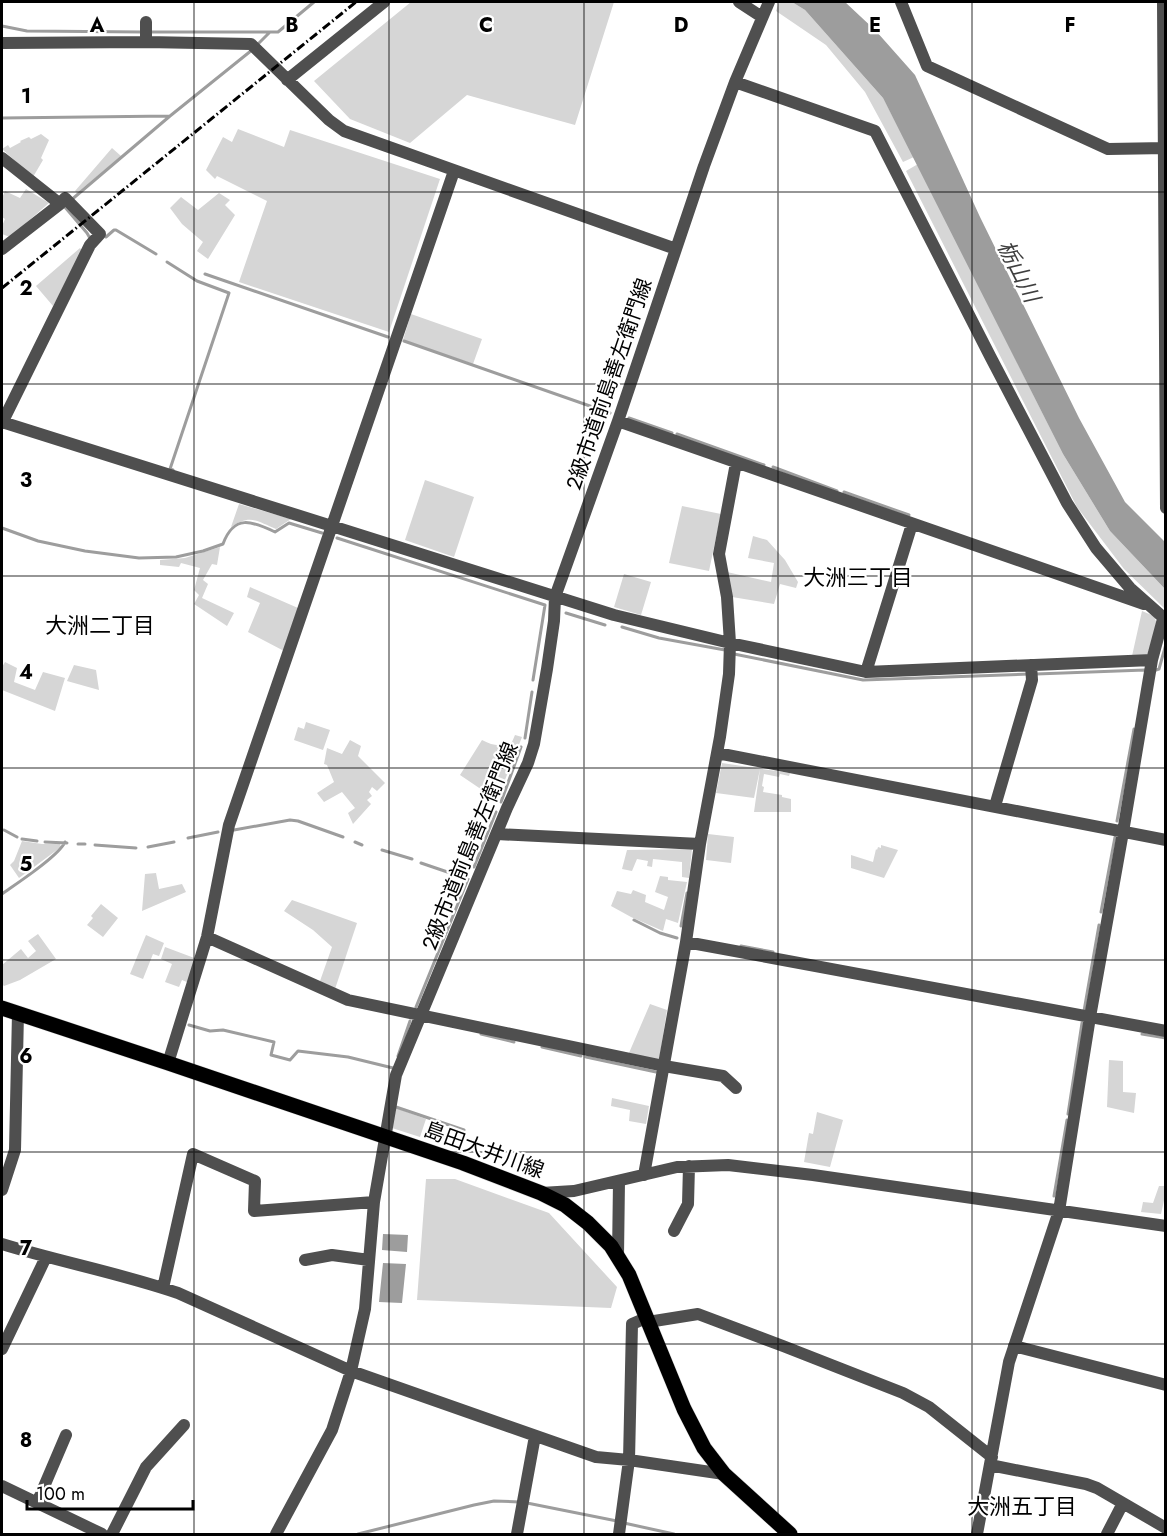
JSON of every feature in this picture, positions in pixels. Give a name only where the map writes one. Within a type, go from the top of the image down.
[{"type":"main road","name":"島田大井川線","points":[[2,1008],[463,1163],[541,1192],[565,1205],[588,1223],[611,1246],[629,1275],[684,1409],[704,1448],[724,1474],[787,1533]]},
{"type":"street","points":[[287,80],[384,2]]},
{"type":"street","points":[[739,2],[762,17]]},
{"type":"street","points":[[901,2],[927,66],[1108,148],[1165,148]]},
{"type":"street","points":[[1163,2],[1166,508]]},
{"type":"street","name":"2級市道前島善左衛門線","points":[[276,1534],[332,1430],[351,1371],[365,1309],[374,1202],[396,1075],[528,763],[534,744],[548,669],[555,597],[735,82],[768,3]]},
{"type":"street","points":[[2,43],[146,30],[254,46],[329,120],[344,131],[676,249]]},
{"type":"street","points":[[735,82],[875,131],[1067,503],[1096,548],[1130,588],[1164,620],[1152,660],[1059,1211],[1009,1362],[977,1534]]},
{"type":"street","points":[[2,158],[66,203],[100,234],[90,245],[2,422],[614,615],[866,672],[1032,671],[1152,660]]},
{"type":"street","points":[[168,1062],[207,937],[229,825],[454,171]]},
{"type":"street","points":[[2,249],[66,203]]},
{"type":"street","points":[[618,421],[1148,605]]},
{"type":"street","points":[[644,1175],[686,942],[729,674],[730,643],[727,597],[719,554],[736,463]]},
{"type":"street","points":[[866,672],[912,524]]},
{"type":"street","points":[[995,806],[1032,671]]},
{"type":"street","points":[[717,753],[1166,840]]},
{"type":"street","points":[[497,834],[700,844]]},
{"type":"street","points":[[207,937],[348,1000],[664,1066],[723,1076],[736,1088]]},
{"type":"street","points":[[686,942],[1166,1031]]},
{"type":"street","points":[[2,1190],[15,1150],[18,1013]]},
{"type":"street","points":[[163,1287],[193,1154],[255,1181],[254,1211],[374,1202]]},
{"type":"street","points":[[541,1192],[574,1191],[689,1166],[728,1164],[1166,1226]]},
{"type":"street","points":[[674,1231],[688,1204],[689,1166]]},
{"type":"street","points":[[618,1256],[619,1180]]},
{"type":"street","points":[[2,1244],[163,1287],[351,1371],[596,1457],[724,1474]]},
{"type":"street","points":[[305,1260],[332,1255],[369,1260]]},
{"type":"street","points":[[2,1349],[46,1257]]},
{"type":"street","points":[[620,1534],[629,1460],[632,1324],[698,1314],[903,1393],[929,1407],[991,1461],[1097,1488],[1166,1528]]},
{"type":"street","points":[[1014,1346],[1166,1385]]},
{"type":"street","points":[[112,1534],[146,1467],[184,1425]]},
{"type":"street","points":[[37,1503],[66,1435]]},
{"type":"street","points":[[517,1534],[535,1436]]},
{"type":"street","points":[[2,1486],[102,1534]]},
{"type":"street","points":[[1107,1534],[1123,1503]]},
{"type":"shaded area","points":[[411,2],[614,2],[575,125],[467,95],[410,143],[350,119],[314,81]]},
{"type":"shaded area","points":[[779,2],[792,2],[805,10],[883,98],[914,157],[903,162],[865,92],[826,45],[776,11]]},
{"type":"shaded area","points":[[792,2],[845,2],[876,31],[915,75],[980,217],[1079,418],[1125,502],[1165,542],[1165,589],[1110,531],[1063,454],[883,98],[805,10]]},
{"type":"shaded area","points":[[238,129],[284,147],[290,130],[440,179],[389,332],[239,282],[267,201],[217,176],[215,179],[206,170],[223,137],[232,142]]},
{"type":"shaded area","points":[[41,134],[49,140],[41,158],[43,160],[33,177],[2,149],[8,145],[10,148],[20,141]]},
{"type":"shaded area","points":[[112,148],[121,156],[77,193],[75,191]]},
{"type":"shaded area","points":[[918,164],[1063,454],[1110,531],[1165,589],[1165,609],[1124,569],[1077,507],[906,171]]},
{"type":"shaded area","points":[[26,189],[49,203],[10,237],[2,234],[5,219],[2,217],[2,198],[5,191],[20,198]]},
{"type":"shaded area","points":[[219,193],[230,200],[225,205],[235,215],[208,259],[197,251],[203,242],[182,224],[170,208],[181,197],[198,210]]},
{"type":"shaded area","points":[[80,248],[83,252],[53,306],[36,286]]},
{"type":"shaded area","points":[[411,314],[482,339],[473,364],[403,340]]},
{"type":"shaded area","points":[[425,480],[474,497],[454,557],[405,540]]},
{"type":"shaded area","points":[[239,504],[291,519],[276,529],[254,520],[243,521],[231,527]]},
{"type":"shaded area","points":[[682,506],[721,514],[709,571],[669,563]]},
{"type":"shaded area","points":[[753,536],[767,540],[785,560],[798,582],[796,588],[780,584],[774,604],[732,597],[727,572],[771,582],[774,563],[748,558]]},
{"type":"shaded area","points":[[220,547],[217,565],[212,564],[203,580],[208,584],[202,598],[234,613],[227,626],[194,604],[199,595],[194,590],[200,568],[181,563],[179,567],[160,565],[160,560],[185,558]]},
{"type":"shaded area","points":[[624,574],[651,582],[641,615],[614,607]]},
{"type":"shaded area","points":[[250,587],[298,608],[284,651],[248,632],[260,603],[247,597]]},
{"type":"shaded area","points":[[1142,611],[1154,616],[1157,624],[1147,656],[1132,656]]},
{"type":"shaded area","points":[[5,662],[17,668],[14,682],[35,690],[43,672],[65,678],[55,711],[2,690],[2,667]]},
{"type":"shaded area","points":[[74,665],[96,670],[99,690],[67,681]]},
{"type":"shaded area","points":[[306,722],[330,730],[323,750],[294,740],[298,727],[304,729]]},
{"type":"shaded area","points":[[515,735],[522,737],[497,800],[460,775],[482,740],[494,745],[504,745],[512,742]]},
{"type":"shaded area","points":[[350,740],[361,746],[358,756],[385,783],[377,791],[372,787],[369,792],[372,796],[367,800],[371,804],[353,824],[348,813],[355,808],[342,792],[324,802],[317,793],[334,782],[327,765],[324,764],[327,748],[342,754]]},
{"type":"shaded area","points":[[722,763],[790,773],[789,776],[780,774],[779,777],[764,774],[762,786],[764,787],[763,792],[791,799],[791,812],[754,812],[760,769],[754,798],[716,793]]},
{"type":"shaded area","points":[[708,834],[734,837],[731,863],[706,860]]},
{"type":"shaded area","points":[[22,841],[60,844],[61,847],[19,878],[10,865]]},
{"type":"shaded area","points":[[881,845],[898,850],[884,878],[851,868],[851,855],[873,862],[876,849],[881,848]]},
{"type":"shaded area","points":[[692,849],[689,878],[682,877],[682,862],[653,859],[652,867],[647,866],[648,861],[637,859],[632,871],[622,869],[627,850]]},
{"type":"shaded area","points":[[156,873],[159,889],[182,884],[186,892],[142,911],[145,874]]},
{"type":"shaded area","points":[[660,876],[668,877],[668,880],[687,882],[678,923],[666,919],[663,931],[611,906],[617,891],[631,894],[633,890],[646,895],[645,902],[664,910],[668,897],[655,892]]},
{"type":"shaded area","points":[[292,900],[357,923],[335,989],[320,981],[332,947],[313,930],[284,911]]},
{"type":"shaded area","points":[[101,904],[118,918],[103,937],[87,925]]},
{"type":"shaded area","points":[[38,934],[56,959],[20,980],[4,986],[2,984],[2,965],[21,949],[28,958],[36,951],[28,941]]},
{"type":"shaded area","points":[[146,935],[164,943],[159,956],[153,954],[143,979],[130,974]]},
{"type":"shaded area","points":[[165,947],[197,959],[189,983],[182,980],[179,987],[165,982],[172,964],[161,959]]},
{"type":"shaded area","points":[[650,1004],[667,1010],[659,1061],[629,1053]]},
{"type":"shaded area","points":[[1109,1060],[1123,1061],[1123,1092],[1136,1093],[1134,1113],[1107,1107]]},
{"type":"shaded area","points":[[612,1098],[649,1106],[646,1124],[629,1121],[630,1110],[611,1106]]},
{"type":"shaded area","points":[[396,1108],[426,1119],[420,1137],[392,1128]]},
{"type":"shaded area","points":[[817,1112],[843,1120],[830,1167],[804,1162],[809,1133],[813,1134]]},
{"type":"shaded area","points":[[426,1179],[455,1179],[549,1213],[617,1287],[611,1308],[417,1300]]},
{"type":"shaded area","points":[[1159,1186],[1165,1186],[1161,1214],[1141,1212],[1143,1202],[1153,1203]]},
{"type":"shaded area","points":[[383,1234],[408,1235],[407,1252],[382,1250]]},
{"type":"shaded area","points":[[383,1263],[406,1264],[402,1303],[379,1302]]},
{"type":"waterway","points":[[150,32],[278,32],[314,2]]},
{"type":"waterway","points":[[2,26],[27,31],[143,32]]},
{"type":"waterway","points":[[257,45],[269,33]]},
{"type":"waterway","points":[[2,118],[170,116],[252,50]]},
{"type":"waterway","points":[[70,201],[170,116]]},
{"type":"waterway","points":[[64,206],[91,240]]},
{"type":"waterway","points":[[106,237],[116,230],[156,254]]},
{"type":"waterway","points":[[167,262],[197,281],[229,293],[170,469],[173,470]]},
{"type":"waterway","points":[[205,274],[388,337]]},
{"type":"waterway","points":[[404,341],[610,413]]},
{"type":"waterway","points":[[629,418],[672,433]]},
{"type":"waterway","points":[[677,434],[764,465]]},
{"type":"waterway","points":[[773,467],[837,491]]},
{"type":"waterway","points":[[844,492],[909,515]]},
{"type":"waterway","points":[[2,528],[38,541],[85,551],[139,558],[176,557],[203,551],[223,544],[227,534],[238,524],[244,523],[259,525],[275,532],[289,523],[322,533]]},
{"type":"waterway","points":[[337,538],[545,605],[533,680]]},
{"type":"waterway","points":[[566,613],[605,625]]},
{"type":"waterway","points":[[622,627],[659,638],[725,650]]},
{"type":"waterway","points":[[1156,670],[1159,669],[1166,644]]},
{"type":"waterway","points":[[734,654],[863,680],[1030,674]]},
{"type":"waterway","points":[[1036,674],[1145,671]]},
{"type":"waterway","points":[[525,738],[532,692]]},
{"type":"waterway","points":[[1117,821],[1134,729]]},
{"type":"waterway","points":[[501,802],[521,747]]},
{"type":"waterway","points":[[474,867],[496,812]]},
{"type":"waterway","points":[[234,830],[290,820],[343,837]]},
{"type":"waterway","points":[[4,830],[17,837]]},
{"type":"waterway","points":[[188,838],[218,832]]},
{"type":"waterway","points":[[1101,912],[1115,837]]},
{"type":"waterway","points":[[22,839],[37,841]]},
{"type":"waterway","points":[[45,842],[67,843]]},
{"type":"waterway","points":[[2,894],[55,855],[65,842]]},
{"type":"waterway","points":[[148,847],[174,842]]},
{"type":"waterway","points":[[355,842],[362,845]]},
{"type":"waterway","points":[[78,844],[85,844]]},
{"type":"waterway","points":[[95,845],[136,848]]},
{"type":"waterway","points":[[382,850],[412,859]]},
{"type":"waterway","points":[[416,1007],[468,879],[421,863]]},
{"type":"waterway","points":[[681,926],[687,893]]},
{"type":"waterway","points":[[634,920],[660,933],[677,938]]},
{"type":"waterway","points":[[1083,1011],[1099,925]]},
{"type":"waterway","points":[[741,946],[773,952]]},
{"type":"waterway","points":[[398,1056],[410,1021]]},
{"type":"waterway","points":[[1068,1114],[1082,1023]]},
{"type":"waterway","points":[[189,1025],[274,1042],[271,1055],[290,1060],[298,1051],[348,1057],[393,1068]]},
{"type":"waterway","points":[[481,1034],[514,1042]]},
{"type":"waterway","points":[[1142,1034],[1166,1038]]},
{"type":"waterway","points":[[542,1047],[581,1056]]},
{"type":"waterway","points":[[586,1057],[656,1072]]},
{"type":"waterway","points":[[396,1107],[464,1130]]},
{"type":"waterway","points":[[1054,1196],[1067,1120]]},
{"type":"waterway","points":[[358,1534],[494,1501],[520,1502]]},
{"type":"waterway","points":[[527,1503],[617,1521]]},
{"type":"waterway","points":[[624,1523],[674,1534]]},
{"type":"railway","points":[[2,288],[356,2]]},
{"type":"district","name":"大洲三丁目","points":[[858,577]]},
{"type":"district","name":"大洲二丁目","points":[[100,625]]},
{"type":"district","name":"大洲五丁目","points":[[1022,1506]]},
{"type":"water label","name":"栃山川","points":[[1019,271]]}]
